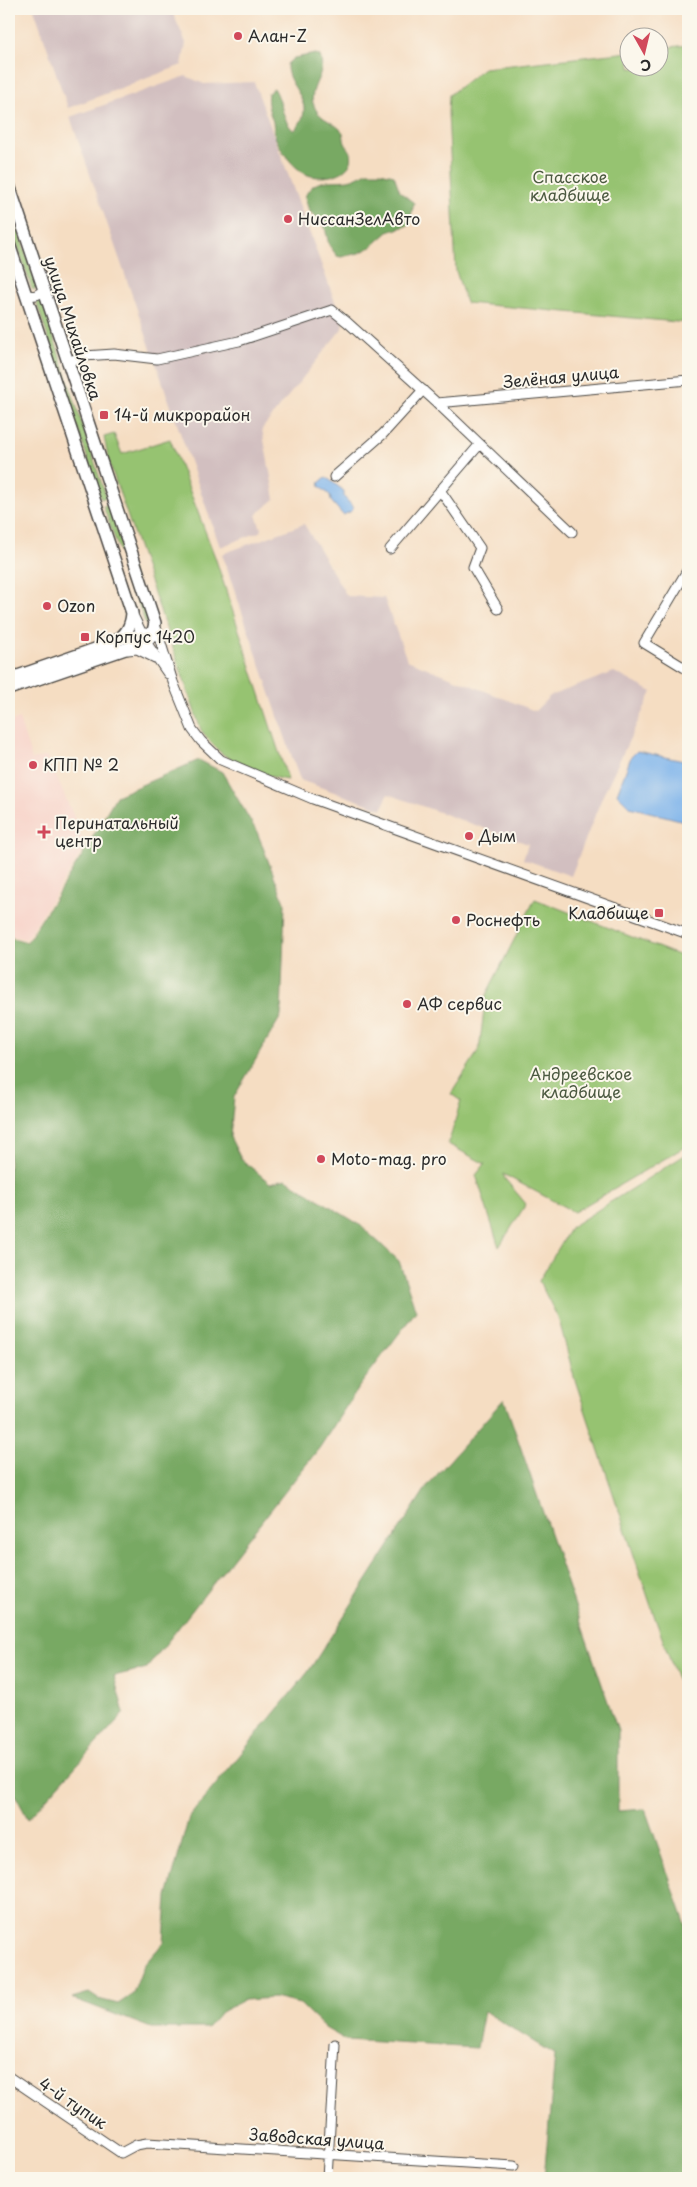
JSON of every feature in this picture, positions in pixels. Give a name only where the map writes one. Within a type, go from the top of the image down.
[{"type":"main road","name":"улица Михайловка","points":[[9,185],[67,362],[151,634]]},
{"type":"main road","name":"улица Михайловка","points":[[9,244],[132,614]]},
{"type":"main road","points":[[9,679],[119,646],[131,624],[132,614]]},
{"type":"main road","points":[[9,690],[151,634]]},
{"type":"street","points":[[26,295],[37,295],[43,290]]},
{"type":"street","points":[[67,362],[84,356],[114,354],[157,359],[239,341],[332,310],[423,390],[572,532]]},
{"type":"street","name":"Зелёная улица","points":[[437,403],[688,380]]},
{"type":"street","points":[[334,477],[383,434],[423,390]]},
{"type":"street","points":[[390,549],[480,444]]},
{"type":"street","points":[[440,490],[480,548],[473,567],[498,608]]},
{"type":"street","points":[[688,569],[644,643],[688,670]]},
{"type":"street","name":"улица Михайловка","points":[[132,614],[151,634]]},
{"type":"street","points":[[151,634],[158,660],[173,682]]},
{"type":"street","points":[[151,634],[192,729],[213,754],[232,766],[313,799],[688,934]]},
{"type":"street","points":[[119,646],[137,649],[158,660]]},
{"type":"street","points":[[326,2178],[335,2044]]},
{"type":"street","name":"4-й тупик","points":[[9,2077],[122,2154]]},
{"type":"street","name":"Заводская улица","points":[[122,2154],[136,2145],[147,2143],[514,2166]]},
{"type":"shaded area","points":[[34,9],[171,9],[186,43],[182,65],[68,108]]},
{"type":"shaded area","points":[[186,76],[204,84],[254,82],[344,326],[262,429],[275,499],[256,515],[262,531],[220,547],[70,117]]},
{"type":"shaded area","points":[[304,524],[347,596],[384,598],[407,660],[535,711],[550,696],[614,672],[652,692],[603,795],[571,876],[523,859],[528,844],[388,794],[382,809],[300,780],[222,554]]},
{"type":"shaded area","name":"Перинатальный центр","points":[[19,719],[32,760],[47,756],[85,847],[26,939],[9,935],[9,722]]},
{"type":"green space","name":"Спасское кладбище","points":[[688,45],[688,323],[466,303],[456,271],[448,113],[449,95],[484,68],[620,53],[620,78],[670,78],[670,47]]},
{"type":"green space","points":[[316,54],[320,56],[322,62],[320,74],[313,91],[313,103],[321,116],[342,131],[345,143],[351,153],[351,161],[348,167],[342,172],[326,177],[310,176],[288,159],[276,139],[268,100],[268,93],[274,88],[284,116],[294,131],[301,121],[304,111],[303,103],[288,73],[287,64],[294,58]]},
{"type":"green space","points":[[367,172],[394,175],[400,192],[414,203],[409,225],[388,232],[371,247],[359,253],[341,257],[337,256],[329,245],[324,223],[309,211],[305,197],[308,191],[318,183],[350,179]]},
{"type":"green space","points":[[9,203],[37,287],[34,290],[32,289],[9,220]]},
{"type":"green space","points":[[41,298],[106,497],[101,499],[36,301]]},
{"type":"green space","points":[[114,434],[122,454],[170,439],[215,557],[288,780],[261,773],[225,756],[216,749],[201,730],[109,462],[104,437]]},
{"type":"green space","points":[[108,505],[149,622],[146,625],[103,506]]},
{"type":"green space","points":[[199,760],[222,772],[257,832],[285,904],[281,1016],[234,1097],[230,1137],[241,1159],[270,1183],[286,1179],[360,1225],[399,1261],[416,1311],[358,1388],[320,1447],[147,1668],[114,1676],[124,1713],[28,1819],[9,1783],[9,937],[27,942],[83,854],[116,796]]},
{"type":"green space","name":"Андреевское кладбище","points":[[535,899],[688,959],[688,1145],[574,1212],[503,1174],[526,1204],[499,1247],[476,1175],[485,1164],[448,1144],[461,1101],[451,1094],[479,1050],[486,995]]},
{"type":"green space","points":[[688,1153],[688,1710],[574,1377],[559,1320],[539,1281],[571,1227]]},
{"type":"green space","points":[[504,1399],[618,1731],[618,1811],[645,1809],[688,1931],[688,2178],[544,2178],[555,2055],[484,2011],[477,2048],[346,2040],[325,2028],[300,2004],[274,1998],[244,2000],[221,2012],[207,2028],[151,2028],[72,1998],[89,1993],[98,1999],[118,2004],[133,1994],[144,1965],[164,1942],[167,1897],[189,1817],[308,1672],[428,1485]]},
{"type":"water","points":[[326,477],[344,491],[344,497],[354,508],[350,512],[343,515],[331,501],[330,495],[320,487],[319,483]]},
{"type":"water","points":[[637,751],[688,762],[688,822],[630,807],[617,794],[631,757]]},
{"type":"place","name":"Алан-Z","points":[[238,36]]},
{"type":"place","name":"НиссанЗелАвто","points":[[288,219]]},
{"type":"place","name":"14-й микрорайон","points":[[104,415]]},
{"type":"place","name":"Ozon","points":[[47,606]]},
{"type":"place","name":"Корпус 1420","points":[[85,637]]},
{"type":"place","name":"КПП № 2","points":[[33,765]]},
{"type":"place","name":"Перинатальный центр","points":[[44,832]]},
{"type":"place","name":"Дым","points":[[469,836]]},
{"type":"place","name":"Кладбище","points":[[659,913]]},
{"type":"place","name":"Роснефть","points":[[456,920]]},
{"type":"place","name":"АФ сервис","points":[[407,1004]]},
{"type":"place","name":"Moto-mag. pro","points":[[321,1159]]}]
